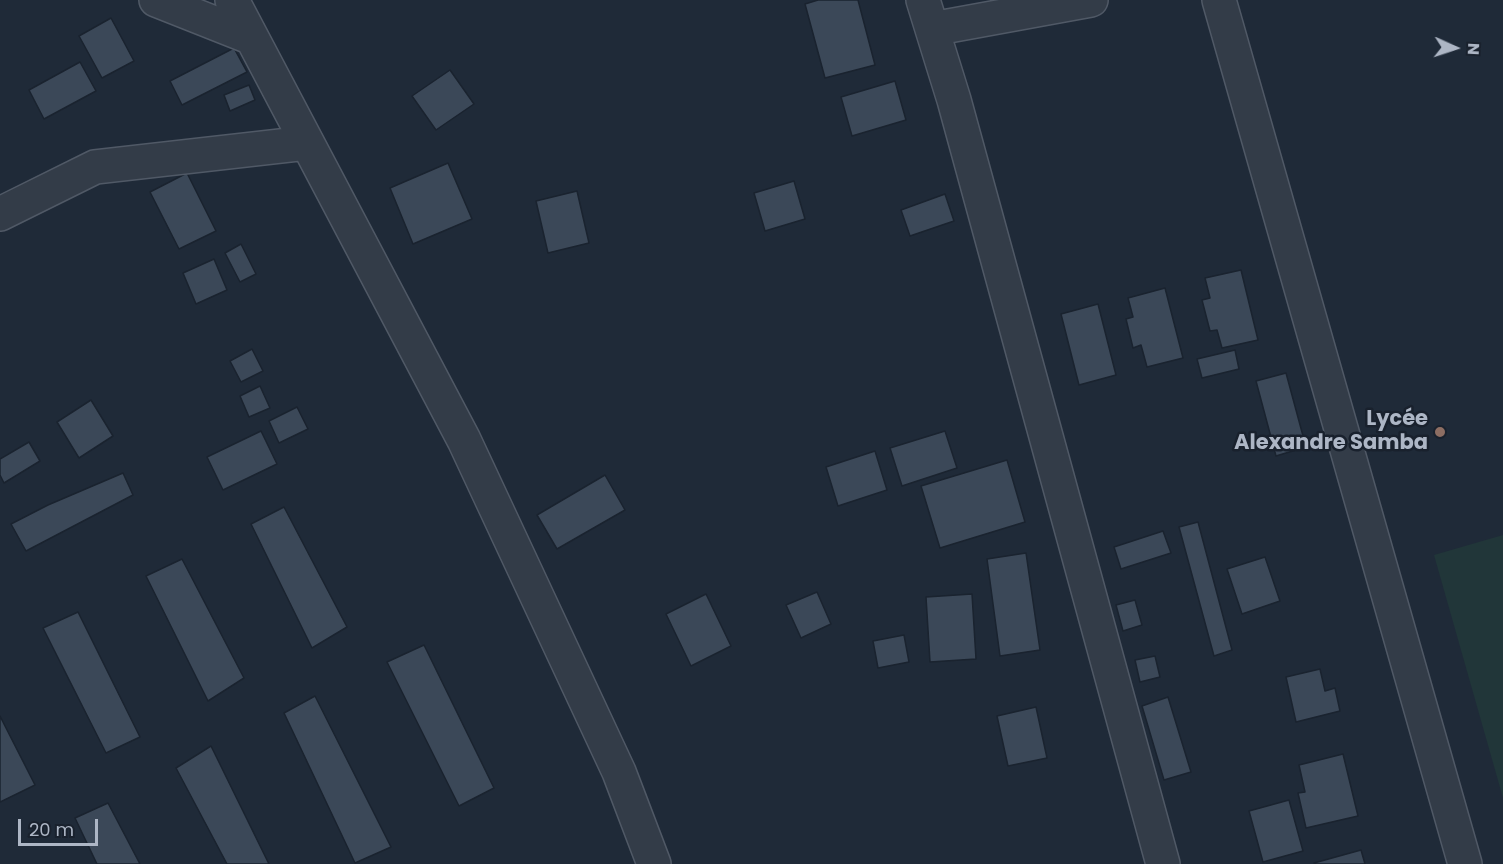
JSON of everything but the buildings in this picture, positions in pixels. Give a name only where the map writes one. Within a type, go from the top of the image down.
[{"type":"street","points":[[156,0],[252,38]]},
{"type":"street","points":[[232,0],[464,440],[619,772],[654,864]]},
{"type":"street","points":[[1091,0],[928,14],[1163,864]]},
{"type":"street","points":[[1219,0],[1465,864]]},
{"type":"street","points":[[0,214],[95,167],[307,143]]},
{"type":"green space","points":[[1503,535],[1503,798],[1434,555]]},
{"type":"place","name":"Lycée Alexandre Samba","points":[[1440,432]]}]
